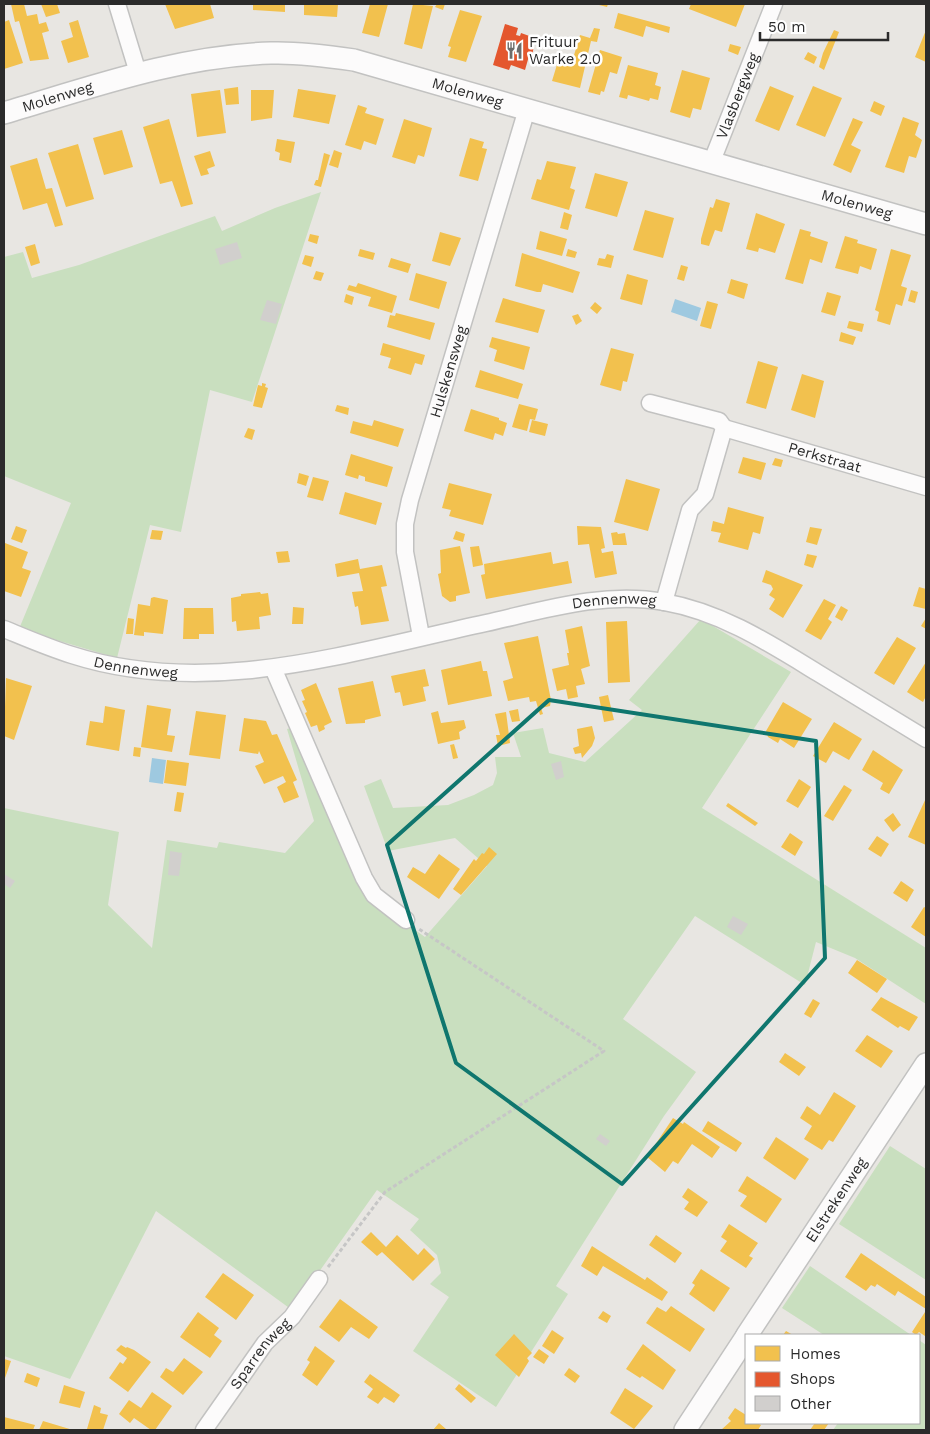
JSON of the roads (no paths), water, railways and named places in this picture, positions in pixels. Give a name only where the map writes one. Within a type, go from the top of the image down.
[{"type":"street","points":[[117,4],[138,73]]},
{"type":"street","name":"Vlasbergweg","points":[[712,161],[774,4]]},
{"type":"street","name":"Molenweg","points":[[4,113],[138,73],[186,61],[222,56],[272,53],[309,54],[354,60],[712,161],[926,224]]},
{"type":"street","name":"Hulskensweg","points":[[421,636],[405,552],[406,524],[410,500],[527,109]]},
{"type":"street","name":"Perkstraat","points":[[650,403],[719,421],[724,428],[926,487]]},
{"type":"street","points":[[664,602],[690,510],[705,494],[724,428]]},
{"type":"street","name":"Dennenweg","points":[[4,629],[73,656],[117,665],[162,672],[242,671],[314,662],[421,636],[582,602],[631,598],[664,602],[701,611],[750,631],[926,739]]},
{"type":"street","points":[[273,668],[364,878],[374,895],[406,920]]},
{"type":"street","name":"Elstrekenweg","points":[[748,1334],[926,1064]]},
{"type":"street","name":"Sparrenweg","points":[[204,1430],[264,1343],[292,1316],[319,1279]]},
{"type":"street","name":"Elstrekenweg","points":[[684,1430],[745,1339]]},
{"type":"water","points":[[675,299],[701,308],[697,321],[671,312]]},
{"type":"water","points":[[152,758],[166,760],[163,784],[149,782]]},
{"type":"place","name":"Frituur Warke 2.0","points":[[515,51]]}]
